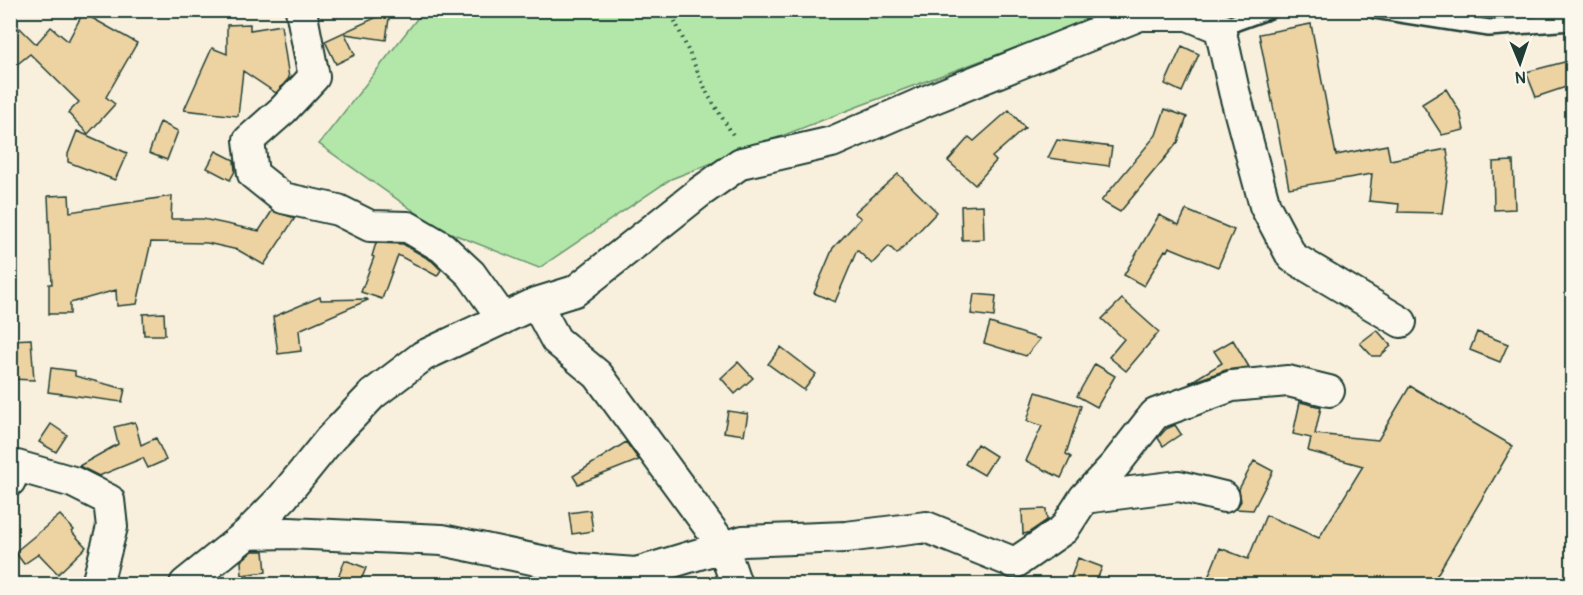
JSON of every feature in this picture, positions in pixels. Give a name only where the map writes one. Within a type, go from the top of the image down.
[{"type":"street","points":[[301,10],[314,77],[283,110],[249,140],[253,174],[282,198],[338,210],[370,226],[408,227],[442,247],[471,274],[503,319]]},
{"type":"street","points":[[185,585],[247,534],[283,497],[330,439],[373,394],[423,356],[536,303],[575,291],[742,158],[832,142],[924,102],[1140,15],[1188,15],[1220,28],[1234,91],[1265,206],[1292,258],[1401,322]]},
{"type":"street","points":[[536,303],[556,340],[598,375],[723,546],[736,585]]},
{"type":"street","points":[[247,534],[289,533],[442,540],[579,570],[636,573],[743,541],[846,537],[926,527],[1015,563],[1064,529],[1084,498],[1115,465],[1155,414],[1232,386],[1288,381],[1329,392]]},
{"type":"street","points":[[10,482],[17,466],[73,482],[109,500],[112,527],[97,585]]},
{"type":"street","points":[[1084,498],[1179,486],[1224,497]]},
{"type":"lane","points":[[1220,28],[1270,10]]},
{"type":"lane","points":[[1375,10],[1489,28],[1572,22]]},
{"type":"path","points":[[670,10],[708,95],[742,158]]},
{"type":"green space","points":[[423,11],[1115,11],[671,179],[539,268],[438,228],[319,144]]},
{"type":"building","points":[[390,11],[386,40],[345,34],[355,55],[336,64],[325,41]]},
{"type":"building","points":[[83,13],[137,43],[106,97],[115,104],[88,134],[68,113],[79,102],[30,54],[10,70],[10,39],[20,28],[36,44],[51,27],[68,41]]},
{"type":"building","points":[[250,24],[250,30],[281,25],[289,78],[276,93],[243,71],[238,116],[184,110],[212,48],[227,54],[227,25]]},
{"type":"building","points":[[1311,24],[1336,155],[1387,145],[1390,160],[1447,149],[1449,165],[1442,213],[1398,212],[1399,204],[1369,201],[1372,174],[1289,188],[1259,34]]},
{"type":"building","points":[[1182,46],[1199,54],[1182,92],[1165,84]]},
{"type":"building","points":[[1572,60],[1572,85],[1536,97],[1526,72]]},
{"type":"building","points":[[1446,89],[1460,112],[1464,130],[1442,135],[1422,104]]},
{"type":"building","points":[[1165,109],[1187,117],[1178,142],[1120,212],[1101,201],[1156,135]]},
{"type":"building","points":[[1009,110],[1025,128],[992,157],[996,161],[975,185],[948,161],[969,137],[974,141]]},
{"type":"building","points":[[160,122],[178,131],[167,160],[149,153]]},
{"type":"building","points":[[77,131],[127,153],[115,180],[68,162],[68,154]]},
{"type":"building","points":[[1057,140],[1112,147],[1109,166],[1048,158]]},
{"type":"building","points":[[216,151],[234,160],[235,171],[230,180],[207,168]]},
{"type":"building","points":[[1513,161],[1515,209],[1494,210],[1493,162]]},
{"type":"building","points":[[898,174],[937,212],[897,254],[889,246],[872,264],[857,250],[835,302],[814,293],[833,248],[861,218],[854,213]]},
{"type":"building","points":[[69,195],[70,212],[172,196],[171,219],[203,219],[259,231],[272,211],[295,218],[264,265],[238,250],[207,243],[151,242],[137,304],[117,306],[116,290],[70,303],[70,314],[49,314],[49,284],[52,284],[48,196]]},
{"type":"building","points":[[983,205],[984,239],[962,240],[961,206]]},
{"type":"building","points":[[1186,210],[1234,230],[1218,267],[1169,247],[1144,286],[1124,275],[1159,215],[1179,225]]},
{"type":"building","points":[[376,243],[403,244],[432,261],[441,270],[437,276],[398,255],[382,299],[361,292],[374,257],[372,256]]},
{"type":"building","points":[[974,294],[996,296],[994,317],[971,314]]},
{"type":"building","points":[[320,297],[321,300],[368,300],[299,330],[301,351],[278,354],[273,317]]},
{"type":"building","points":[[1122,299],[1159,332],[1126,371],[1109,357],[1124,339],[1102,319]]},
{"type":"building","points":[[164,313],[165,335],[144,335],[143,314]]},
{"type":"building","points":[[990,323],[1040,339],[1026,356],[984,343]]},
{"type":"building","points":[[1377,330],[1391,346],[1380,356],[1372,356],[1360,343]]},
{"type":"building","points":[[1477,332],[1508,344],[1500,362],[1470,350]]},
{"type":"building","points":[[31,339],[34,380],[10,379],[10,340]]},
{"type":"building","points":[[1233,340],[1249,367],[1226,370],[1189,383],[1222,363],[1214,351]]},
{"type":"building","points":[[781,347],[816,374],[804,390],[768,364]]},
{"type":"building","points":[[738,362],[753,378],[735,394],[721,378]]},
{"type":"building","points":[[1095,364],[1115,376],[1097,407],[1077,396]]},
{"type":"building","points":[[51,368],[75,371],[75,376],[125,389],[122,402],[48,392]]},
{"type":"building","points":[[1410,386],[1513,446],[1431,585],[1205,585],[1220,548],[1248,559],[1266,515],[1319,538],[1363,466],[1308,451],[1311,438],[1293,434],[1300,402],[1321,407],[1315,434],[1378,440]]},
{"type":"building","points":[[1036,392],[1081,406],[1066,454],[1071,457],[1061,478],[1026,461],[1042,426],[1027,421]]},
{"type":"building","points":[[728,411],[748,414],[744,435],[724,432]]},
{"type":"building","points":[[135,422],[141,445],[156,438],[166,460],[148,468],[143,458],[99,476],[79,466],[118,444],[114,427]]},
{"type":"building","points":[[51,424],[67,435],[56,452],[39,442]]},
{"type":"building","points":[[1175,425],[1181,434],[1163,446],[1158,438],[1166,429]]},
{"type":"building","points":[[626,442],[639,460],[578,484],[573,476]]},
{"type":"building","points":[[977,444],[996,456],[984,475],[965,464]]},
{"type":"building","points":[[1254,461],[1273,471],[1253,510],[1236,509],[1241,501],[1239,489]]},
{"type":"building","points":[[1046,509],[1047,520],[1023,534],[1022,510]]},
{"type":"building","points":[[590,510],[593,531],[572,534],[569,513]]},
{"type":"building","points":[[60,515],[86,547],[58,574],[39,554],[24,564],[15,552]]},
{"type":"building","points":[[253,551],[264,551],[266,572],[242,575],[241,561]]},
{"type":"building","points":[[1078,558],[1102,567],[1095,585],[1068,585]]},
{"type":"building","points":[[345,560],[366,568],[359,585],[335,585]]}]
